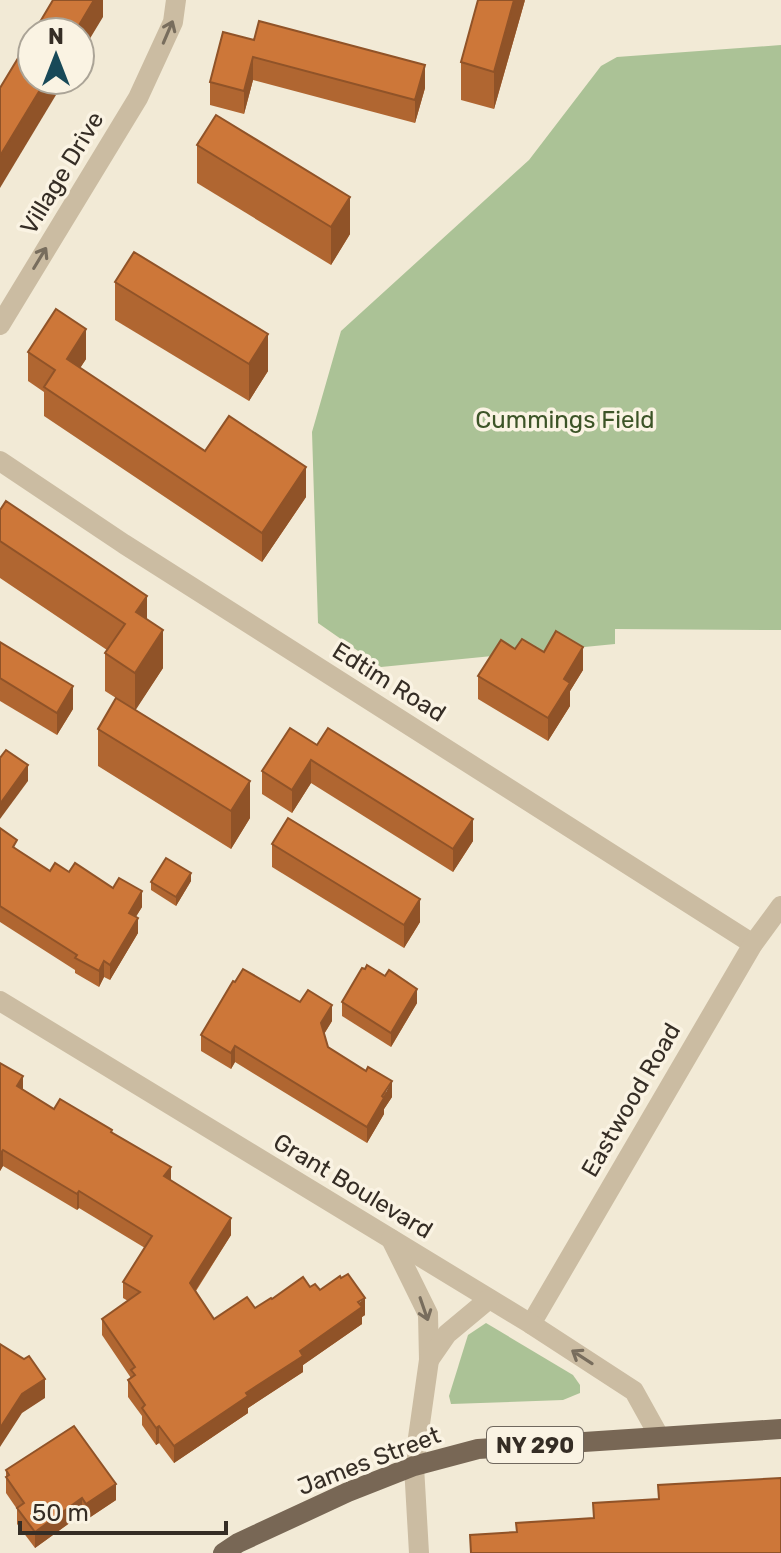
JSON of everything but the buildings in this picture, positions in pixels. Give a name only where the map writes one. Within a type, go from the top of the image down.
[{"type":"main road","name":"James Street","points":[[223,1553],[238,1543],[348,1492],[414,1466],[478,1449],[781,1429]]},
{"type":"street","name":"Village Drive","points":[[0,325],[138,98],[173,22],[176,0]]},
{"type":"street","name":"Edtim Road","points":[[0,461],[124,544],[753,944]]},
{"type":"street","name":"Eastwood Road","points":[[531,1324],[753,944],[781,906]]},
{"type":"street","name":"Grant Boulevard","points":[[0,1001],[531,1324],[634,1391],[659,1436]]},
{"type":"street","points":[[391,1239],[428,1314],[429,1360],[414,1466],[419,1553]]},
{"type":"street","points":[[429,1360],[447,1334],[489,1299]]},
{"type":"green space","name":"Cummings Field","points":[[781,45],[781,630],[615,629],[615,644],[381,667],[318,623],[312,432],[341,331],[529,160],[601,66],[617,57]]},
{"type":"green space","points":[[486,1323],[573,1375],[580,1385],[580,1393],[563,1400],[451,1404],[449,1396],[468,1335]]}]
